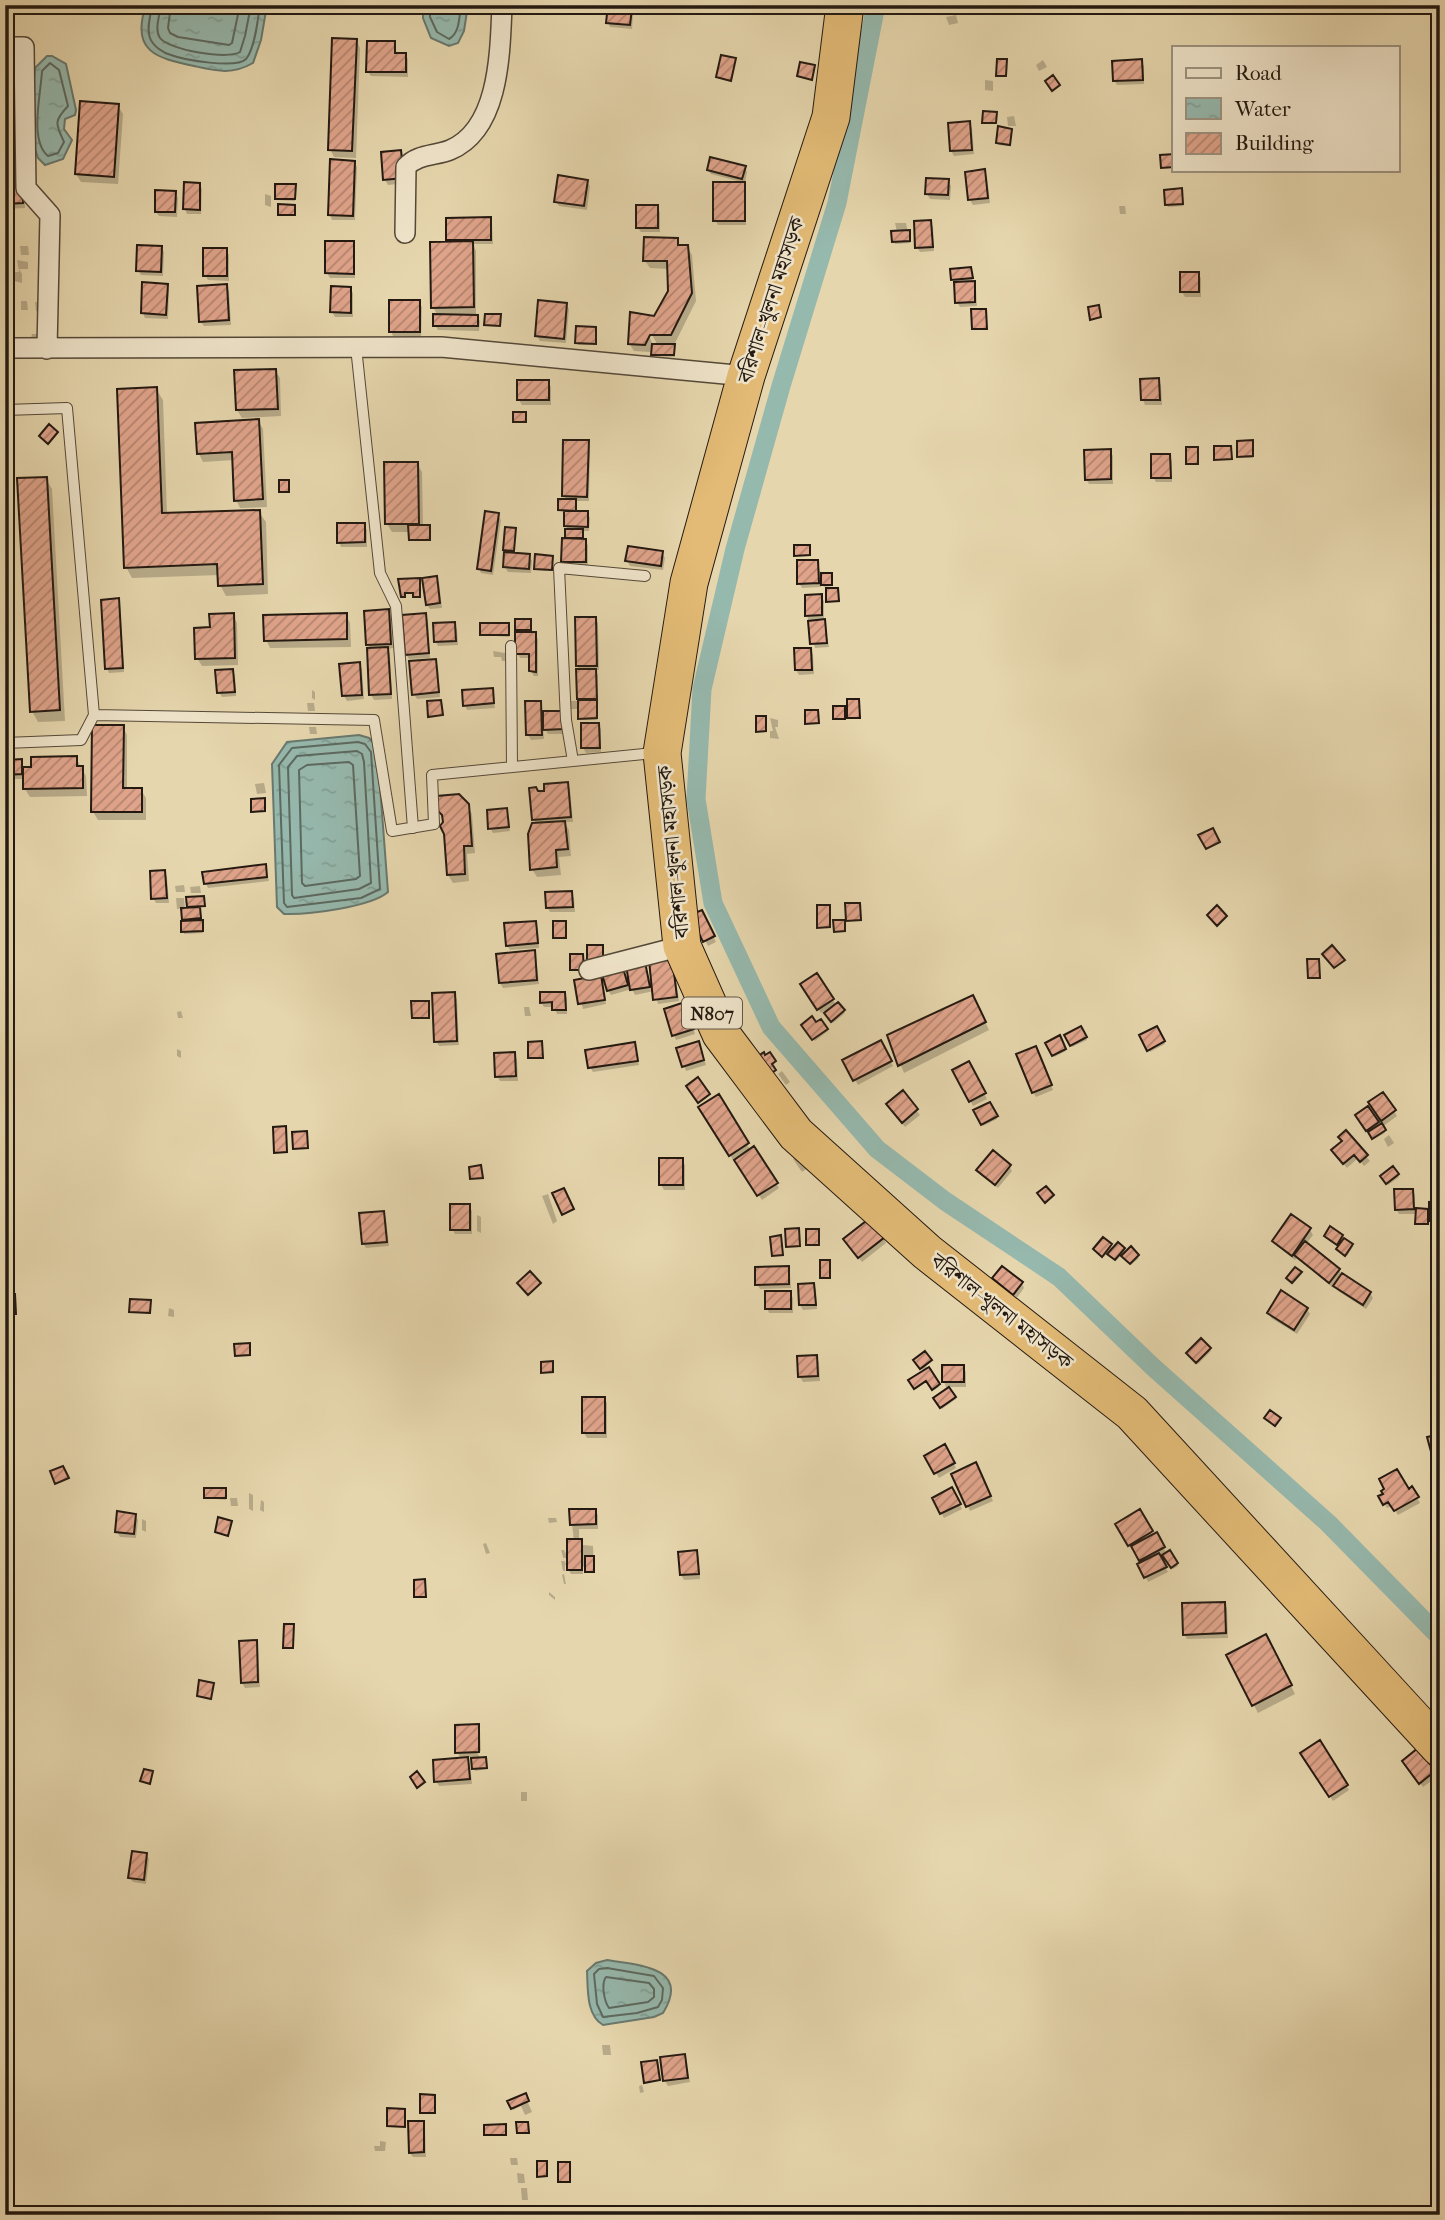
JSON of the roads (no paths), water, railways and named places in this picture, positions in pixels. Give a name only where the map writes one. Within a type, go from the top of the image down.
[{"type":"highway","name":"বরিশাল-খুলনা মহাসড়ক","points":[[845,5],[831,117],[746,376],[689,583],[662,753],[682,946],[721,1034],[796,1134],[927,1252],[1132,1413],[1440,1748]]},
{"type":"street","points":[[405,233],[406,167],[412,160],[450,150],[470,138],[488,110],[496,73],[502,5]]},
{"type":"street","points":[[5,47],[24,47],[26,188],[50,215],[47,349]]},
{"type":"street","points":[[5,348],[441,346],[746,376]]},
{"type":"street","points":[[589,970],[682,946]]},
{"type":"lane","points":[[355,346],[380,573],[396,606],[413,828]]},
{"type":"lane","points":[[5,410],[67,408],[94,715],[81,740],[5,743]]},
{"type":"lane","points":[[573,761],[566,720],[559,568],[645,576]]},
{"type":"lane","points":[[511,646],[512,767]]},
{"type":"lane","points":[[94,715],[374,720],[392,831],[434,824],[432,775],[662,753]]},
{"type":"water","points":[[146,5],[267,5],[261,40],[253,63],[231,71],[217,70],[158,56],[144,43],[142,21]]},
{"type":"water","points":[[423,5],[468,5],[464,31],[458,43],[449,46],[431,38],[423,18]]},
{"type":"water","points":[[47,56],[66,64],[76,110],[75,115],[65,119],[64,129],[72,140],[63,159],[45,165],[38,158],[35,149],[32,101],[35,68]]},
{"type":"water","points":[[359,735],[369,738],[377,747],[388,892],[354,906],[284,914],[277,907],[272,764],[287,742]]},
{"type":"water","points":[[607,1960],[645,1967],[666,1977],[671,1986],[670,1997],[663,2013],[654,2017],[603,2025],[597,2021],[589,2001],[587,1971],[596,1963]]},
{"type":"waterway","points":[[876,5],[837,203],[735,549],[702,689],[696,799],[713,903],[771,1027],[877,1149],[945,1201],[1059,1277],[1153,1367],[1328,1523],[1440,1637]]}]
